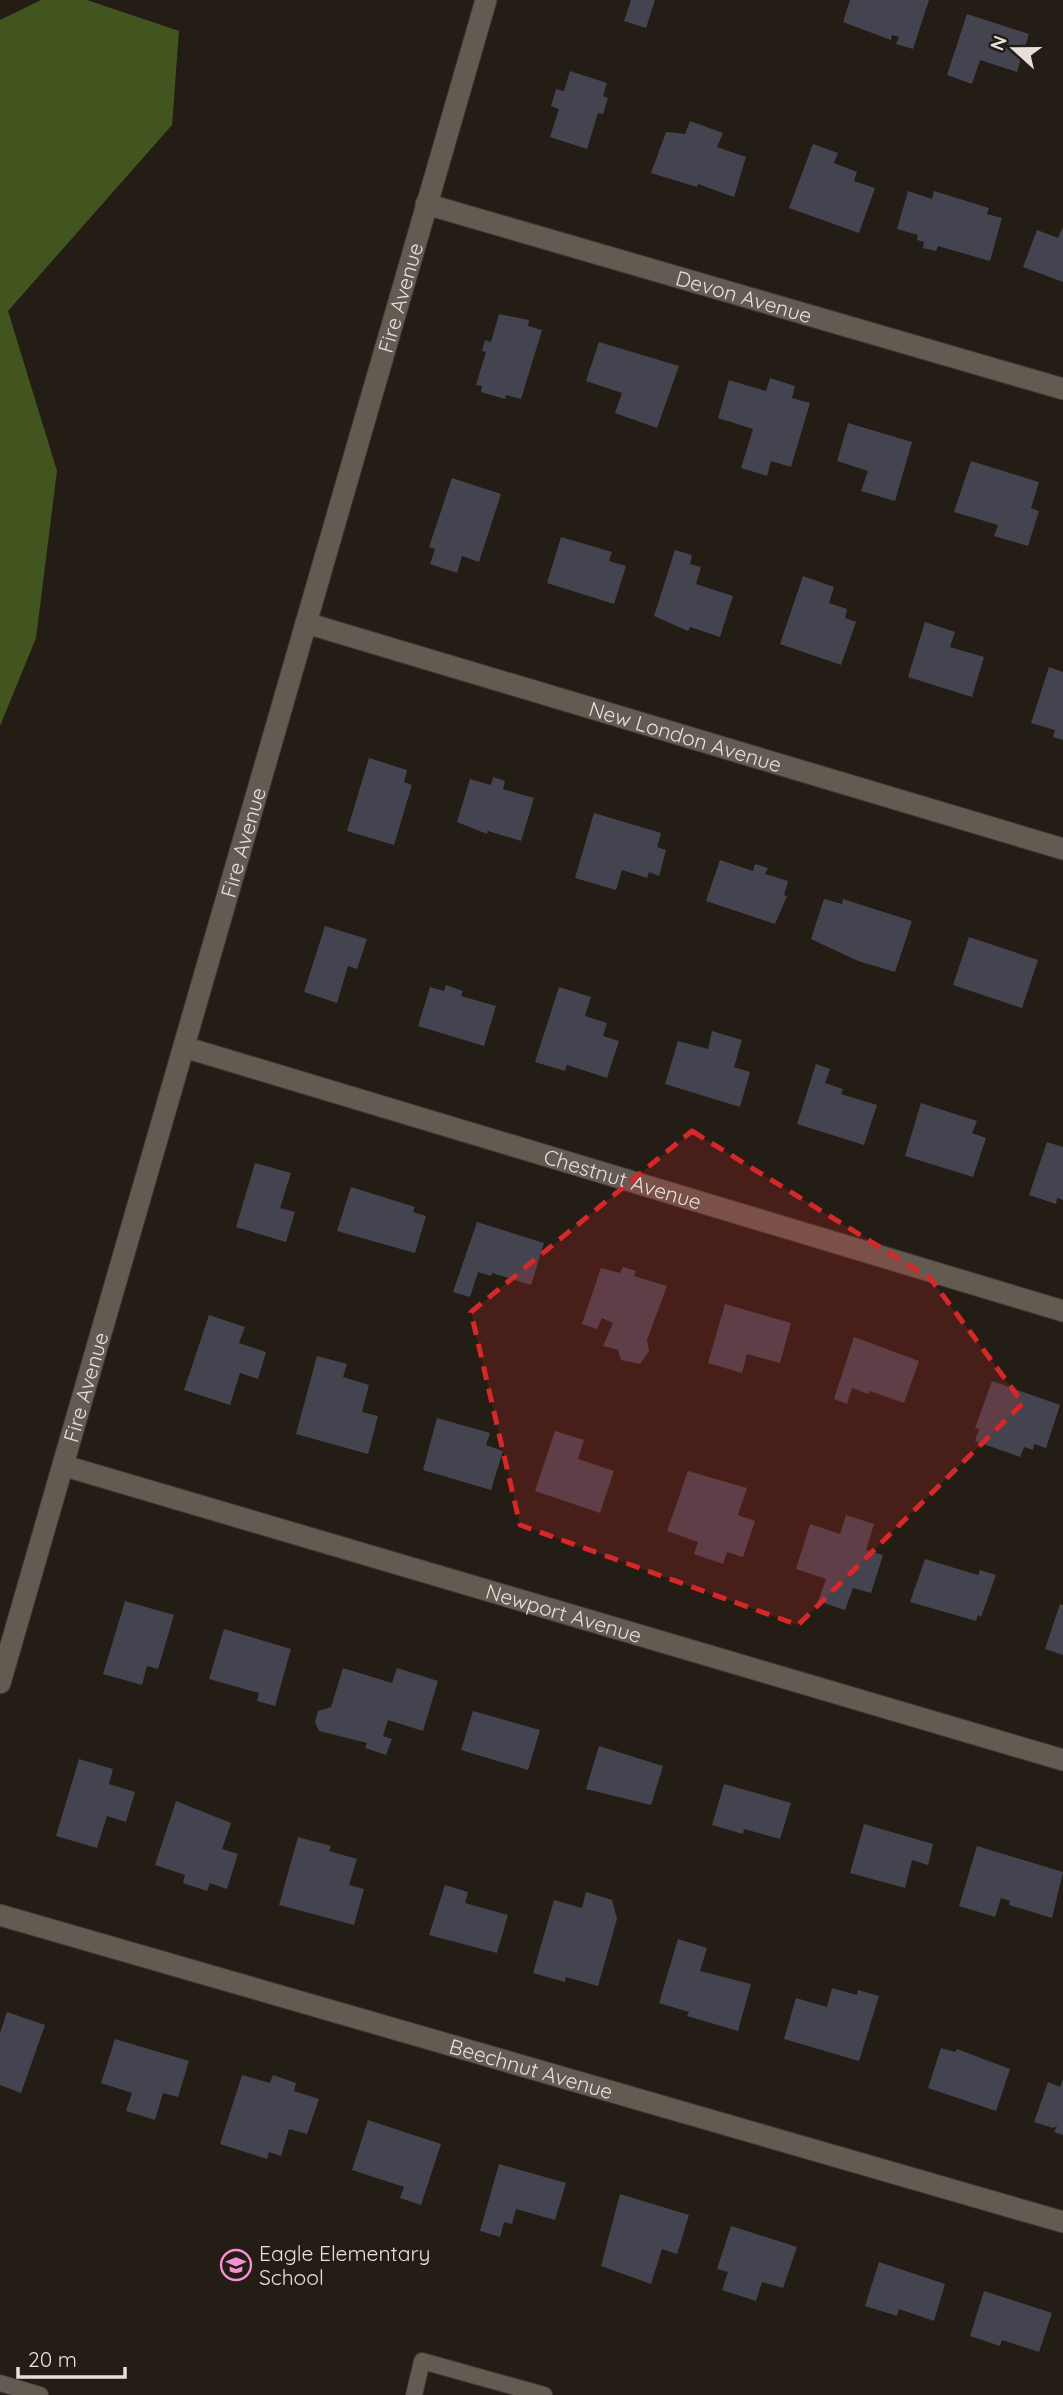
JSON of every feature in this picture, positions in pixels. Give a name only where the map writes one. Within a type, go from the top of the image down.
[{"type":"street","name":"Fire Avenue","points":[[0,1683],[65,1466],[486,0]]},
{"type":"street","name":"Devon Avenue","points":[[426,204],[1063,388]]},
{"type":"street","name":"New London Avenue","points":[[306,623],[1063,849]]},
{"type":"street","name":"Chestnut Avenue","points":[[184,1047],[1063,1311]]},
{"type":"street","name":"Newport Avenue","points":[[65,1466],[1063,1760]]},
{"type":"street","name":"Beechnut Avenue","points":[[0,1915],[1063,2222]]},
{"type":"lane","points":[[414,2395],[422,2361],[544,2395]]},
{"type":"lane","points":[[0,2383],[40,2395]]},
{"type":"highlighted area","points":[[692,1131],[930,1278],[1023,1403],[798,1625],[520,1525],[471,1312]]},
{"type":"green space","points":[[41,0],[87,0],[179,31],[172,125],[8,311],[57,471],[36,638],[0,726],[0,20]]},
{"type":"building","points":[[631,0],[655,0],[646,28],[624,21]]},
{"type":"building","points":[[850,0],[929,0],[913,49],[896,44],[899,37],[892,35],[891,40],[843,22]]},
{"type":"building","points":[[967,14],[1029,34],[1017,72],[980,60],[972,84],[947,75]]},
{"type":"building","points":[[570,71],[607,83],[603,96],[608,98],[603,114],[598,113],[587,149],[550,137],[559,109],[551,106],[556,89],[564,91]]},
{"type":"building","points":[[690,121],[723,133],[717,147],[746,157],[734,197],[698,184],[697,187],[651,173],[666,132],[685,134]]},
{"type":"building","points":[[813,144],[838,153],[834,163],[857,172],[854,181],[875,188],[859,233],[789,208]]},
{"type":"building","points":[[908,191],[932,199],[934,191],[989,208],[987,214],[1002,218],[990,261],[938,246],[936,251],[923,248],[924,242],[917,240],[918,235],[897,229]]},
{"type":"building","points":[[1063,227],[1063,282],[1023,267],[1037,230],[1058,238]]},
{"type":"building","points":[[499,314],[529,320],[528,326],[542,330],[521,399],[506,395],[505,399],[481,392],[482,386],[476,385],[486,352],[482,351],[485,340],[491,342]]},
{"type":"building","points":[[599,342],[679,366],[657,428],[615,413],[622,393],[586,381]]},
{"type":"building","points":[[770,378],[795,386],[792,398],[810,403],[791,467],[771,461],[767,476],[741,468],[753,429],[718,418],[729,380],[766,391]]},
{"type":"building","points":[[848,423],[912,442],[895,501],[861,491],[868,471],[837,461]]},
{"type":"building","points":[[971,461],[1039,482],[1031,508],[1039,511],[1028,546],[994,536],[998,525],[954,512]]},
{"type":"building","points":[[452,478],[501,494],[479,562],[462,556],[457,573],[430,564],[435,549],[429,547]]},
{"type":"building","points":[[561,537],[612,552],[609,561],[626,566],[614,604],[547,583]]},
{"type":"building","points":[[675,550],[692,555],[690,564],[701,567],[696,584],[733,596],[720,637],[690,627],[688,631],[654,616]]},
{"type":"building","points":[[803,576],[834,587],[829,603],[847,609],[845,618],[856,622],[841,665],[780,644]]},
{"type":"building","points":[[925,622],[955,632],[950,647],[984,657],[972,697],[908,677]]},
{"type":"building","points":[[1049,667],[1063,672],[1063,740],[1053,737],[1055,730],[1031,723]]},
{"type":"building","points":[[369,758],[407,770],[404,782],[412,785],[394,845],[347,831]]},
{"type":"building","points":[[493,777],[505,781],[503,789],[534,798],[521,841],[488,831],[487,834],[457,822],[470,779],[491,785]]},
{"type":"building","points":[[594,813],[661,833],[657,847],[666,850],[659,876],[649,872],[647,878],[622,870],[616,890],[575,878]]},
{"type":"building","points":[[720,860],[753,871],[755,864],[768,868],[765,874],[788,881],[784,895],[787,896],[775,924],[706,901]]},
{"type":"building","points":[[824,899],[842,904],[843,899],[912,921],[895,972],[858,961],[811,939]]},
{"type":"building","points":[[325,926],[367,939],[357,969],[348,966],[337,1003],[304,992]]},
{"type":"building","points":[[969,937],[1038,960],[1022,1008],[953,985]]},
{"type":"building","points":[[446,985],[463,991],[461,996],[496,1006],[484,1046],[418,1026],[430,987],[444,991]]},
{"type":"building","points":[[559,987],[591,997],[585,1016],[607,1023],[603,1036],[619,1041],[607,1078],[567,1065],[565,1071],[535,1062]]},
{"type":"building","points":[[712,1031],[742,1040],[734,1067],[750,1072],[740,1107],[665,1084],[678,1041],[708,1049]]},
{"type":"building","points":[[816,1064],[830,1069],[825,1083],[843,1089],[841,1094],[877,1105],[864,1145],[797,1124]]},
{"type":"building","points":[[921,1103],[977,1121],[972,1133],[986,1138],[973,1177],[905,1156]]},
{"type":"building","points":[[1047,1142],[1063,1147],[1063,1200],[1057,1198],[1056,1204],[1029,1195]]},
{"type":"building","points":[[255,1163],[291,1173],[280,1208],[295,1212],[286,1242],[236,1227]]},
{"type":"building","points":[[351,1187],[415,1207],[413,1212],[426,1216],[415,1253],[337,1231]]},
{"type":"building","points":[[477,1222],[544,1243],[531,1285],[492,1273],[491,1276],[478,1272],[470,1297],[453,1292]]},
{"type":"building","points":[[623,1267],[636,1271],[634,1276],[667,1286],[647,1340],[649,1351],[640,1364],[621,1360],[618,1350],[603,1346],[613,1323],[602,1318],[597,1329],[582,1324],[601,1268],[620,1273]]},
{"type":"building","points":[[725,1304],[791,1323],[780,1363],[747,1354],[742,1373],[708,1363]]},
{"type":"building","points":[[209,1315],[245,1327],[239,1343],[266,1352],[258,1379],[240,1373],[230,1405],[184,1390]]},
{"type":"building","points":[[854,1337],[919,1361],[904,1403],[870,1391],[868,1394],[852,1388],[847,1404],[834,1399]]},
{"type":"building","points":[[317,1356],[347,1364],[343,1377],[369,1385],[362,1412],[378,1416],[368,1454],[296,1434]]},
{"type":"building","points":[[992,1381],[1060,1405],[1046,1448],[1034,1444],[1033,1450],[1024,1447],[1020,1457],[975,1441],[979,1429],[975,1428]]},
{"type":"building","points":[[437,1418],[490,1433],[486,1445],[503,1451],[491,1490],[423,1470]]},
{"type":"building","points":[[555,1431],[584,1440],[578,1459],[614,1471],[600,1513],[535,1491]]},
{"type":"building","points":[[688,1471],[747,1488],[738,1515],[755,1521],[743,1557],[727,1552],[723,1564],[694,1554],[698,1542],[667,1531]]},
{"type":"building","points":[[846,1515],[874,1524],[866,1550],[883,1555],[871,1593],[853,1588],[845,1610],[818,1601],[826,1579],[796,1569],[810,1524],[840,1534]]},
{"type":"building","points":[[925,1559],[978,1575],[980,1570],[996,1575],[981,1617],[978,1615],[976,1621],[910,1602]]},
{"type":"building","points":[[125,1601],[174,1615],[158,1669],[147,1666],[142,1685],[103,1674]]},
{"type":"building","points":[[1060,1604],[1063,1605],[1063,1655],[1045,1649]]},
{"type":"building","points":[[224,1629],[291,1649],[275,1706],[257,1701],[259,1693],[209,1679]]},
{"type":"building","points":[[343,1668],[392,1683],[397,1668],[438,1681],[423,1731],[388,1720],[383,1736],[392,1739],[386,1755],[365,1748],[367,1743],[319,1731],[315,1722],[318,1711],[331,1707]]},
{"type":"building","points":[[473,1711],[540,1730],[528,1770],[461,1750]]},
{"type":"building","points":[[599,1746],[663,1766],[651,1805],[586,1789]]},
{"type":"building","points":[[79,1759],[113,1769],[109,1784],[135,1792],[126,1822],[107,1816],[97,1848],[56,1836]]},
{"type":"building","points":[[724,1784],[791,1803],[780,1839],[744,1829],[743,1834],[712,1825]]},
{"type":"building","points":[[176,1801],[231,1823],[222,1849],[238,1854],[227,1889],[210,1883],[207,1891],[183,1883],[185,1875],[155,1865]]},
{"type":"building","points":[[864,1824],[933,1844],[928,1865],[912,1860],[905,1888],[850,1873]]},
{"type":"building","points":[[298,1837],[331,1846],[329,1851],[357,1859],[349,1885],[364,1889],[354,1925],[279,1905]]},
{"type":"building","points":[[977,1846],[1063,1872],[1052,1918],[1009,1905],[1010,1901],[1001,1898],[995,1917],[959,1906]]},
{"type":"building","points":[[445,1885],[468,1892],[465,1903],[508,1915],[497,1953],[429,1935]]},
{"type":"building","points":[[586,1892],[612,1900],[617,1919],[598,1986],[566,1977],[565,1982],[533,1973],[554,1900],[582,1908]]},
{"type":"building","points":[[678,1939],[707,1948],[700,1971],[751,1984],[738,2031],[687,2016],[689,2012],[659,2003]]},
{"type":"building","points":[[832,1988],[857,1995],[858,1990],[879,1996],[859,2061],[784,2039],[796,1998],[827,2007]]},
{"type":"building","points":[[7,2012],[45,2025],[21,2093],[0,2085],[0,2033]]},
{"type":"building","points":[[115,2039],[189,2061],[178,2097],[163,2093],[155,2120],[126,2111],[132,2093],[101,2083]]},
{"type":"building","points":[[941,2048],[955,2052],[957,2049],[1010,2069],[996,2111],[928,2088]]},
{"type":"building","points":[[242,2075],[270,2083],[273,2075],[296,2083],[294,2091],[319,2099],[307,2134],[289,2129],[281,2156],[269,2152],[267,2159],[220,2144]]},
{"type":"building","points":[[1063,2079],[1063,2135],[1054,2132],[1057,2126],[1053,2128],[1034,2122],[1048,2082],[1060,2087]]},
{"type":"building","points":[[368,2120],[441,2144],[421,2205],[400,2198],[404,2187],[352,2170]]},
{"type":"building","points":[[499,2164],[566,2183],[555,2220],[516,2209],[512,2224],[504,2222],[500,2237],[480,2231]]},
{"type":"building","points":[[620,2194],[689,2215],[677,2254],[662,2249],[651,2284],[601,2266]]},
{"type":"building","points":[[731,2226],[797,2247],[783,2288],[762,2282],[756,2301],[722,2290],[728,2272],[717,2269]]},
{"type":"building","points":[[879,2262],[945,2284],[934,2321],[899,2309],[897,2316],[865,2306]]},
{"type":"building","points":[[984,2291],[1052,2313],[1039,2352],[1002,2340],[1000,2346],[970,2336]]},
{"type":"place","name":"Eagle Elementary School","points":[[236,2265]]}]
